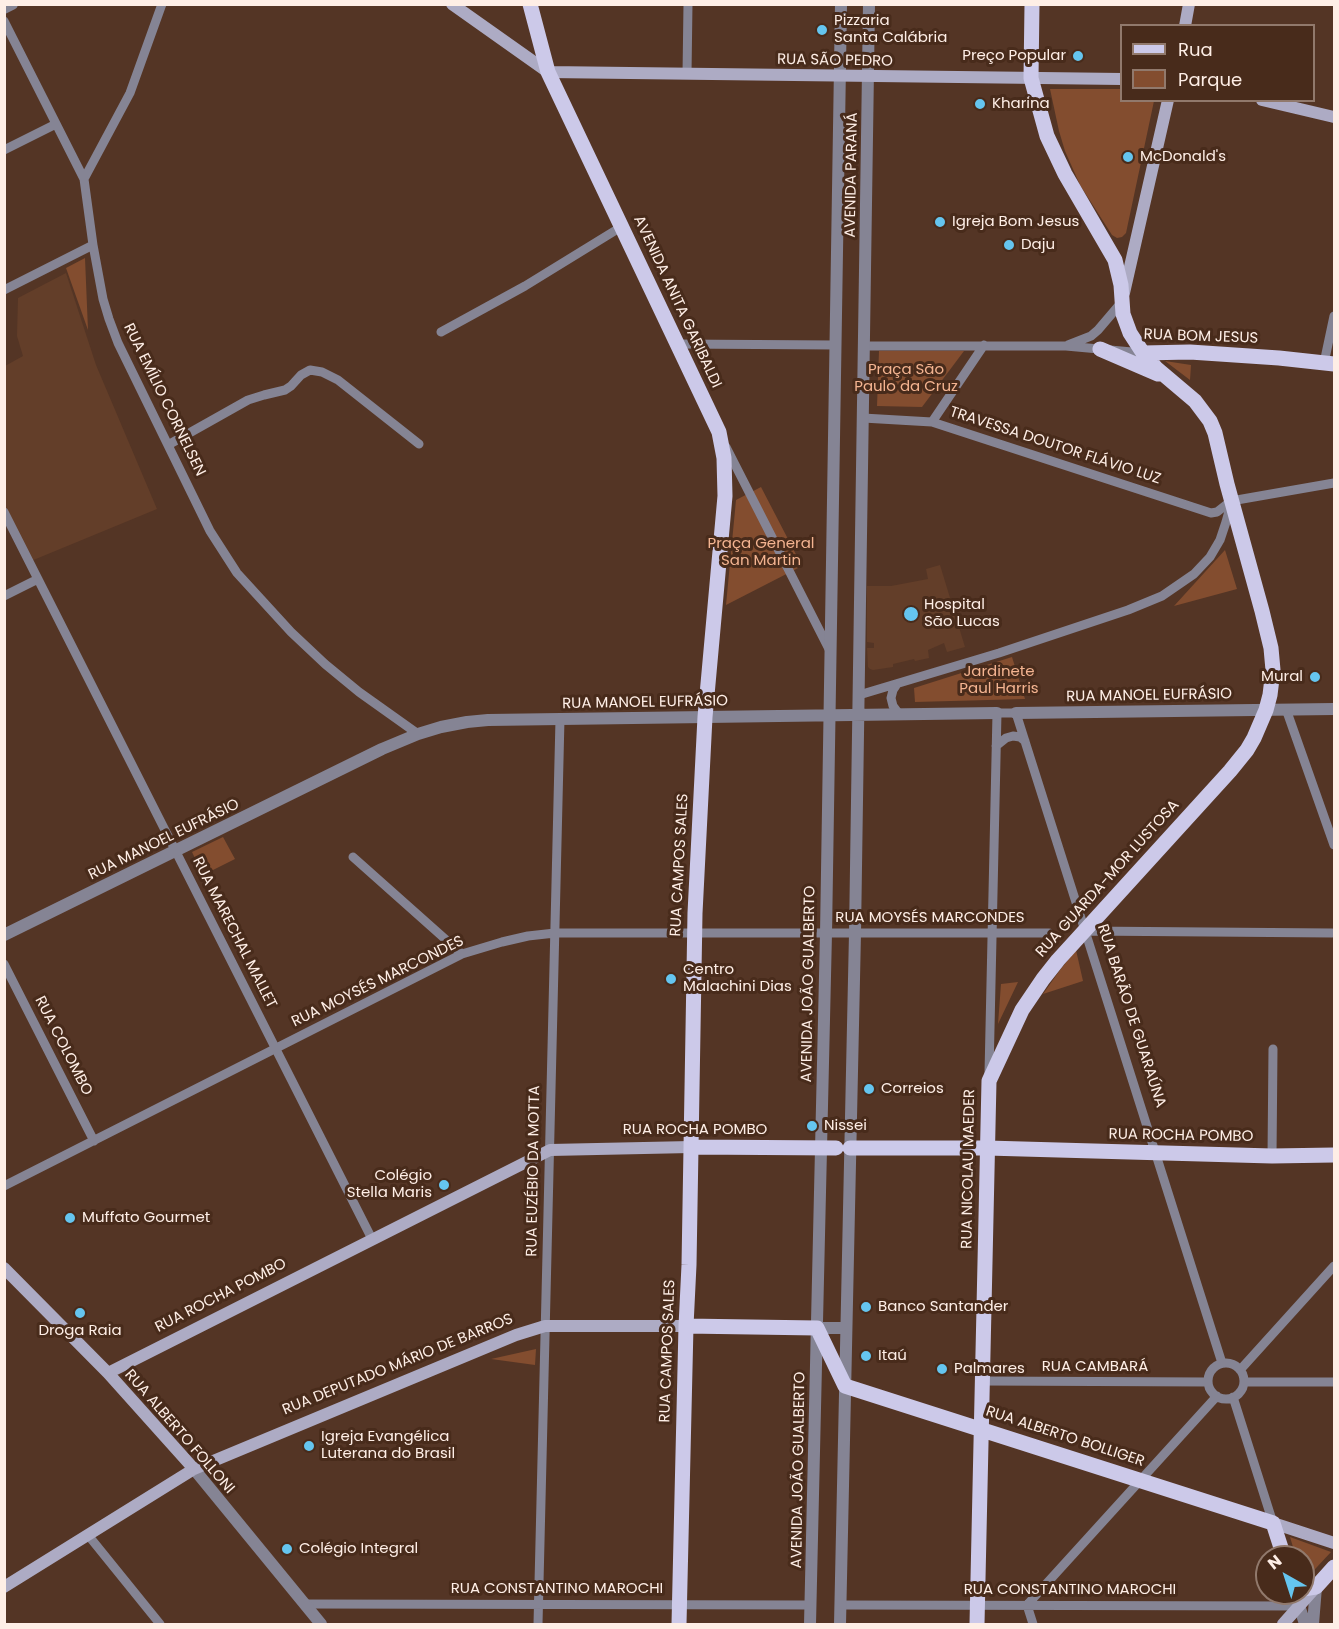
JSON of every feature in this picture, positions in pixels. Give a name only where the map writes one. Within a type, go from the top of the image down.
[{"type":"main road","name":"AVENIDA ANITA GARIBALDI","points":[[452,4],[548,72],[718,432]]},
{"type":"main road","points":[[531,4],[548,72]]},
{"type":"main road","points":[[1032,4],[1031,78],[1042,120],[1054,153],[1115,260],[1120,279],[1121,303],[1130,333],[1143,353],[1168,380]]},
{"type":"main road","points":[[1185,24],[1189,4]]},
{"type":"main road","name":"RUA SÃO PEDRO","points":[[548,72],[1120,79]]},
{"type":"main road","points":[[1121,303],[1168,102]]},
{"type":"main road","points":[[1271,102],[1335,117]]},
{"type":"main road","points":[[1100,349],[1142,366],[1168,380]]},
{"type":"main road","name":"RUA BOM JESUS","points":[[1143,353],[1190,352],[1279,357],[1329,363]]},
{"type":"main road","name":"RUA GUARDA-MOR LUSTOSA","points":[[989,1081],[1022,1010],[1050,970],[1238,762],[1254,738],[1266,710],[1273,681],[1271,648],[1215,433],[1210,421],[1195,401],[1168,380]]},
{"type":"main road","name":"RUA CAMPOS SALES","points":[[679,1624],[692,1147],[695,933],[705,717],[725,496],[724,458],[718,432]]},
{"type":"main road","name":"RUA NICOLAU MAEDER","points":[[977,1624],[989,1081]]},
{"type":"main road","name":"RUA ROCHA POMBO","points":[[108,1373],[550,1150],[692,1147],[987,1148],[1272,1156],[1335,1155]]},
{"type":"main road","name":"RUA ALBERTO FOLLONI","points":[[4,1268],[108,1373],[194,1469]]},
{"type":"main road","name":"RUA DEPUTADO MÁRIO DE BARROS","points":[[4,1587],[194,1469],[516,1335],[545,1326],[817,1328]]},
{"type":"main road","points":[[817,1328],[845,1386]]},
{"type":"main road","name":"RUA ALBERTO BOLLIGER","points":[[845,1386],[1335,1543]]},
{"type":"main road","points":[[1273,1523],[1280,1545]]},
{"type":"main road","points":[[1279,1541],[1287,1534],[1301,1532]]},
{"type":"main road","points":[[1315,1584],[1335,1567]]},
{"type":"main road","points":[[1283,1624],[1299,1606]]},
{"type":"street","points":[[4,8],[12,4]]},
{"type":"street","points":[[84,179],[130,93],[162,4]]},
{"type":"street","points":[[687,74],[688,4]]},
{"type":"street","name":"AVENIDA PARANÁ","points":[[836,345],[841,4]]},
{"type":"street","name":"AVENIDA PARANÁ","points":[[864,346],[869,4]]},
{"type":"street","name":"RUA EMÍLIO CORNELSEN","points":[[4,21],[84,179],[103,298],[118,343],[222,552],[260,600],[325,664],[359,692],[418,734]]},
{"type":"street","points":[[4,150],[56,124]]},
{"type":"street","points":[[441,332],[525,286],[621,226]]},
{"type":"street","points":[[4,290],[93,245]]},
{"type":"street","name":"RUA BOM JESUS","points":[[1066,346],[1098,330],[1121,303]]},
{"type":"street","points":[[1329,363],[1335,316]]},
{"type":"street","points":[[677,345],[836,345]]},
{"type":"street","name":"AVENIDA JOÃO GUALBERTO","points":[[836,345],[826,933],[846,1328],[840,1624]]},
{"type":"street","points":[[932,422],[984,345]]},
{"type":"street","name":"AVENIDA JOÃO GUALBERTO","points":[[810,1624],[817,1328],[855,933],[864,346]]},
{"type":"street","name":"RUA BOM JESUS","points":[[864,346],[1066,346],[1143,353]]},
{"type":"street","points":[[168,445],[248,400],[285,390],[310,370],[322,372],[338,380],[419,444]]},
{"type":"street","name":"TRAVESSA DOUTOR FLÁVIO LUZ","points":[[863,418],[932,422],[1211,513],[1217,512],[1231,501],[1335,483]]},
{"type":"street","name":"AVENIDA ANITA GARIBALDI","points":[[718,432],[830,651]]},
{"type":"street","points":[[859,695],[1117,614],[1162,596],[1194,574],[1210,557],[1220,540],[1231,501]]},
{"type":"street","name":"RUA MARECHAL MALLET","points":[[4,512],[372,1239]]},
{"type":"street","points":[[4,596],[38,579]]},
{"type":"street","points":[[897,684],[892,690],[891,698],[899,714]]},
{"type":"street","points":[[1286,709],[1335,845]]},
{"type":"street","name":"RUA MANOEL EUFRÁSIO","points":[[4,935],[382,749],[418,734],[467,722],[1335,709]]},
{"type":"street","name":"RUA NICOLAU MAEDER","points":[[989,1081],[997,713]]},
{"type":"street","name":"RUA BARÃO DE GUARAÚNA","points":[[1016,713],[1222,1364]]},
{"type":"street","name":"RUA EUZÉBIO DA MOTTA","points":[[538,1624],[560,719]]},
{"type":"street","points":[[996,746],[1006,738],[1013,736],[1025,741]]},
{"type":"street","points":[[353,857],[462,954]]},
{"type":"street","points":[[1085,930],[1332,933]]},
{"type":"street","name":"RUA MOYSÉS MARCONDES","points":[[4,1186],[462,954],[502,942],[555,933],[1049,933]]},
{"type":"street","name":"RUA COLOMBO","points":[[4,964],[94,1141]]},
{"type":"street","points":[[1272,1049],[1272,1156]]},
{"type":"street","points":[[1240,1370],[1335,1266]]},
{"type":"street","name":"RUA DEPUTADO MÁRIO DE BARROS","points":[[817,1328],[846,1328]]},
{"type":"street","points":[[1232,1364],[1240,1370],[1244,1382],[1241,1391],[1233,1397],[1224,1399],[1212,1392],[1208,1382],[1210,1372],[1218,1365],[1232,1364]]},
{"type":"street","name":"RUA CAMBARÁ","points":[[982,1381],[1208,1382]]},
{"type":"street","points":[[1244,1382],[1335,1382]]},
{"type":"street","points":[[1033,1624],[1028,1605],[1216,1396]]},
{"type":"street","points":[[1233,1397],[1273,1523]]},
{"type":"street","name":"RUA ALBERTO FOLLONI","points":[[194,1469],[321,1624]]},
{"type":"street","points":[[88,1535],[160,1624]]},
{"type":"street","name":"RUA CONSTANTINO MAROCHI","points":[[304,1604],[811,1605]]},
{"type":"street","name":"RUA CONSTANTINO MAROCHI","points":[[841,1605],[1299,1606]]},
{"type":"street","points":[[1311,1605],[1312,1624]]},
{"type":"street","points":[[1299,1606],[1305,1624]]},
{"type":"shaded area","points":[[66,273],[96,365],[157,509],[31,561],[5,507],[5,366],[23,356],[17,336],[18,298]]},
{"type":"shaded area","name":"Hospital São Lucas","points":[[940,565],[965,647],[947,652],[944,643],[928,650],[929,658],[893,664],[893,667],[870,669],[867,648],[874,648],[874,643],[867,642],[867,586],[891,586],[928,579],[926,569]]},
{"type":"green space","points":[[1050,89],[1120,89],[1120,102],[1154,102],[1126,233],[1122,237],[1117,238],[1112,235],[1080,185],[1059,131]]},
{"type":"green space","points":[[85,258],[88,330],[66,268]]},
{"type":"green space","name":"Praça São Paulo da Cruz","points":[[879,351],[964,351],[922,407],[877,406]]},
{"type":"green space","points":[[1165,361],[1191,365],[1190,380]]},
{"type":"green space","name":"Praça General San Martin","points":[[761,487],[802,566],[726,605],[736,500]]},
{"type":"green space","points":[[1225,550],[1237,589],[1174,606]]},
{"type":"green space","name":"Jardinete Paul Harris","points":[[1012,657],[1025,699],[915,702],[914,688]]},
{"type":"green space","points":[[223,837],[235,859],[203,875],[192,852]]},
{"type":"green space","points":[[1076,950],[1083,981],[1043,994],[1060,970]]},
{"type":"green space","points":[[1018,982],[998,1024],[1001,984]]},
{"type":"green space","points":[[536,1349],[535,1365],[491,1359]]},
{"type":"green space","points":[[1290,1537],[1312,1545],[1292,1545]]},
{"type":"green space","points":[[1315,1546],[1331,1552],[1315,1569]]},
{"type":"place","name":"Pizzaria Santa Calábria","points":[[822,30]]},
{"type":"place","name":"Preço Popular","points":[[1078,56]]},
{"type":"place","name":"Kharina","points":[[980,104]]},
{"type":"place","name":"McDonald's","points":[[1128,157]]},
{"type":"place","name":"Igreja Bom Jesus","points":[[940,222]]},
{"type":"place","name":"Daju","points":[[1009,245]]},
{"type":"place","name":"Hospital São Lucas","points":[[911,614]]},
{"type":"place","name":"Mural","points":[[1315,677]]},
{"type":"place","name":"Centro Malachini Dias","points":[[671,979]]},
{"type":"place","name":"Correios","points":[[869,1089]]},
{"type":"place","name":"Nissei","points":[[812,1126]]},
{"type":"place","name":"Colégio Stella Maris","points":[[444,1185]]},
{"type":"place","name":"Muffato Gourmet","points":[[70,1218]]},
{"type":"place","name":"Banco Santander","points":[[866,1307]]},
{"type":"place","name":"Droga Raia","points":[[80,1313]]},
{"type":"place","name":"Itaú","points":[[866,1356]]},
{"type":"place","name":"Palmares","points":[[942,1369]]},
{"type":"place","name":"Igreja Evangélica Luterana do Brasil","points":[[309,1446]]},
{"type":"place","name":"Colégio Integral","points":[[287,1549]]}]
